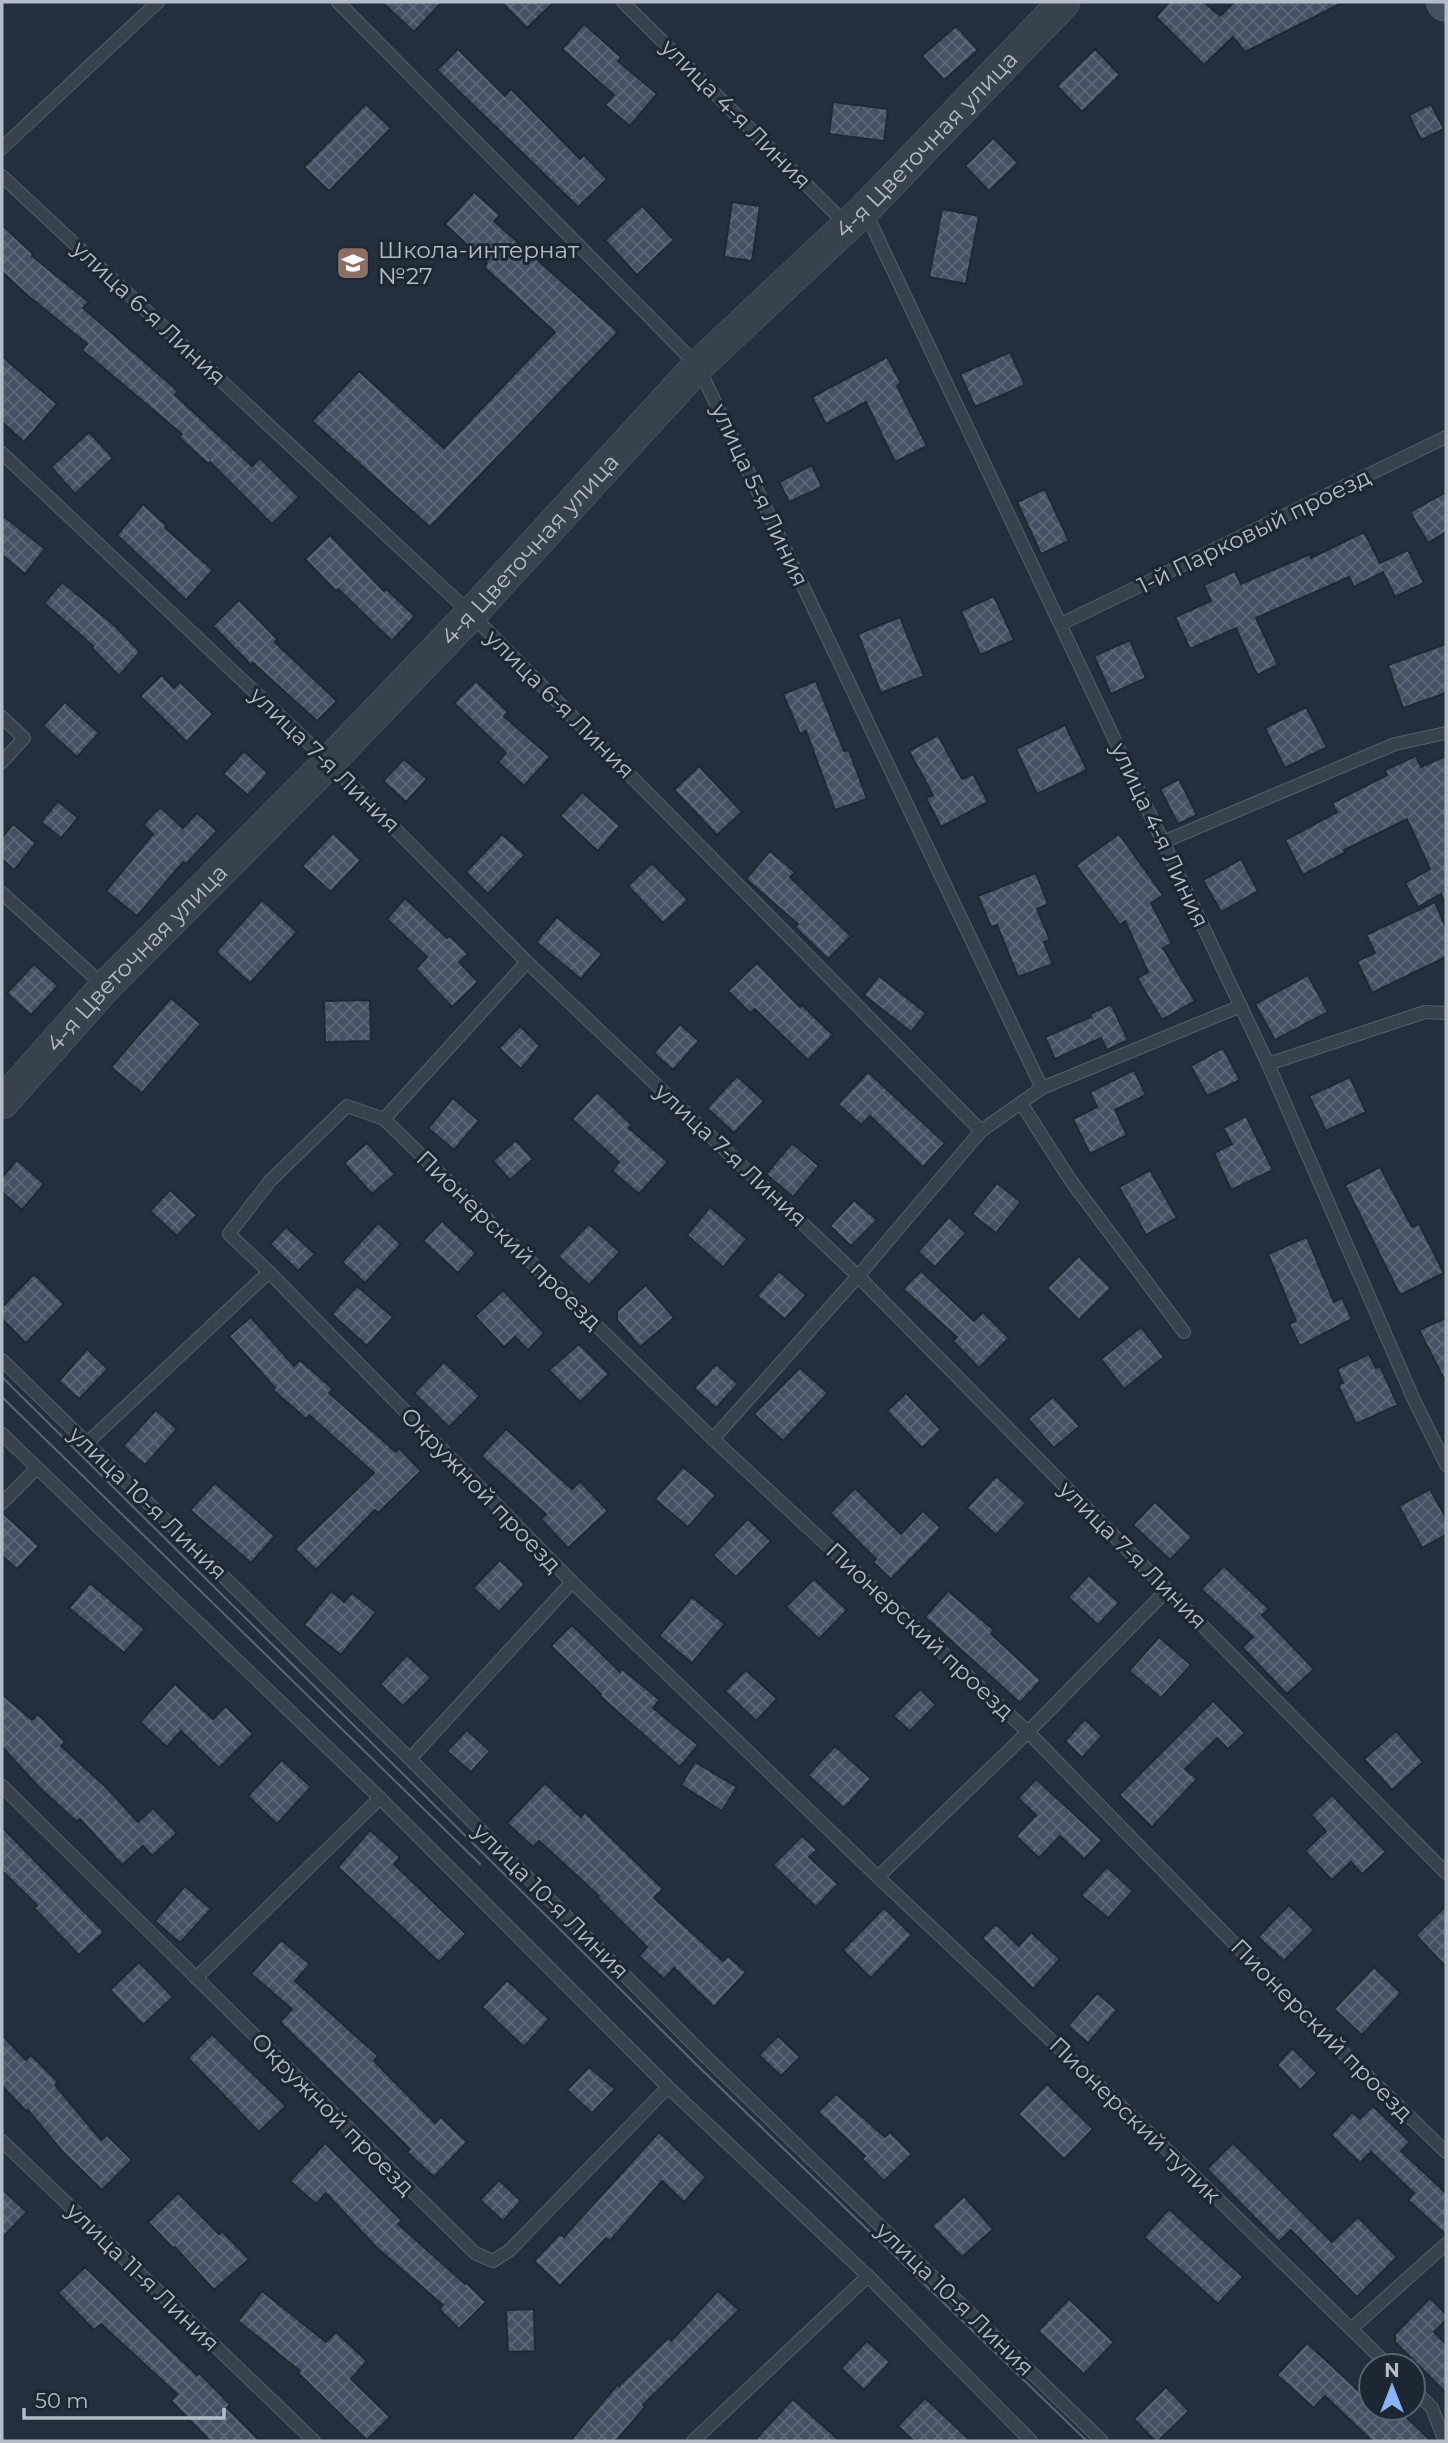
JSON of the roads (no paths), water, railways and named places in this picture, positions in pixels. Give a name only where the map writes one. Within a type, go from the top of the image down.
[{"type":"street","name":"4-я Цветочная улица","points":[[2,1102],[105,987],[330,762],[471,614],[698,366],[856,217],[1065,2]]},
{"type":"lane","points":[[2,148],[158,2]]},
{"type":"lane","name":"улица 5-я Линия","points":[[338,2],[698,366],[1042,1088]]},
{"type":"lane","name":"улица 4-я Линия","points":[[623,2],[856,217],[1061,624],[1268,1064],[1414,1400],[1446,1465]]},
{"type":"lane","name":"улица 6-я Линия","points":[[2,176],[471,614],[981,1131]]},
{"type":"lane","name":"1-й Парковый проезд","points":[[1061,624],[1446,437]]},
{"type":"lane","name":"улица 7-я Линия","points":[[2,453],[330,762],[527,962],[858,1276],[1446,1872]]},
{"type":"lane","points":[[2,717],[24,738],[2,762]]},
{"type":"lane","points":[[1163,842],[1395,744],[1446,733]]},
{"type":"lane","points":[[2,893],[105,987]]},
{"type":"lane","points":[[384,1119],[527,962]]},
{"type":"lane","points":[[713,1439],[858,1276],[981,1131],[1042,1088],[1241,1006]]},
{"type":"lane","points":[[1268,1064],[1425,1012],[1446,1013]]},
{"type":"lane","points":[[1021,1103],[1072,1181],[1184,1332]]},
{"type":"lane","name":"Окружной проезд","points":[[384,1119],[347,1106],[270,1181],[229,1234],[572,1582],[878,1877]]},
{"type":"lane","name":"Пионерский проезд","points":[[384,1119],[713,1439],[1028,1732],[1295,2006],[1446,2152]]},
{"type":"lane","points":[[87,1443],[269,1272]]},
{"type":"lane","name":"улица 10-я Линия","points":[[2,1360],[410,1759],[704,2055],[1102,2441]]},
{"type":"lane","name":"улица 10-я Линия","points":[[2,1434],[380,1798],[668,2087],[868,2276],[1031,2441]]},
{"type":"lane","points":[[2,1503],[36,1469]]},
{"type":"lane","points":[[410,1759],[572,1582]]},
{"type":"lane","points":[[878,1877],[1028,1732],[1167,1590]]},
{"type":"lane","name":"Окружной проезд","points":[[2,1786],[475,2253],[493,2261],[510,2250],[668,2087]]},
{"type":"lane","points":[[196,1978],[380,1798]]},
{"type":"lane","name":"Пионерский тупик","points":[[878,1877],[1181,2163],[1375,2352]]},
{"type":"lane","name":"улица 11-я Линия","points":[[2,2141],[314,2441]]},
{"type":"lane","points":[[1351,2329],[1446,2244]]},
{"type":"lane","points":[[693,2441],[868,2276]]},
{"type":"lane","points":[[1427,2403],[1432,2408],[1445,2441]]},
{"type":"tram line","points":[[2,1377],[702,2070],[1087,2441]]},
{"type":"tram line","points":[[2,1397],[480,1864]]},
{"type":"place","name":"Школа-интернат №27","points":[[353,263]]}]
